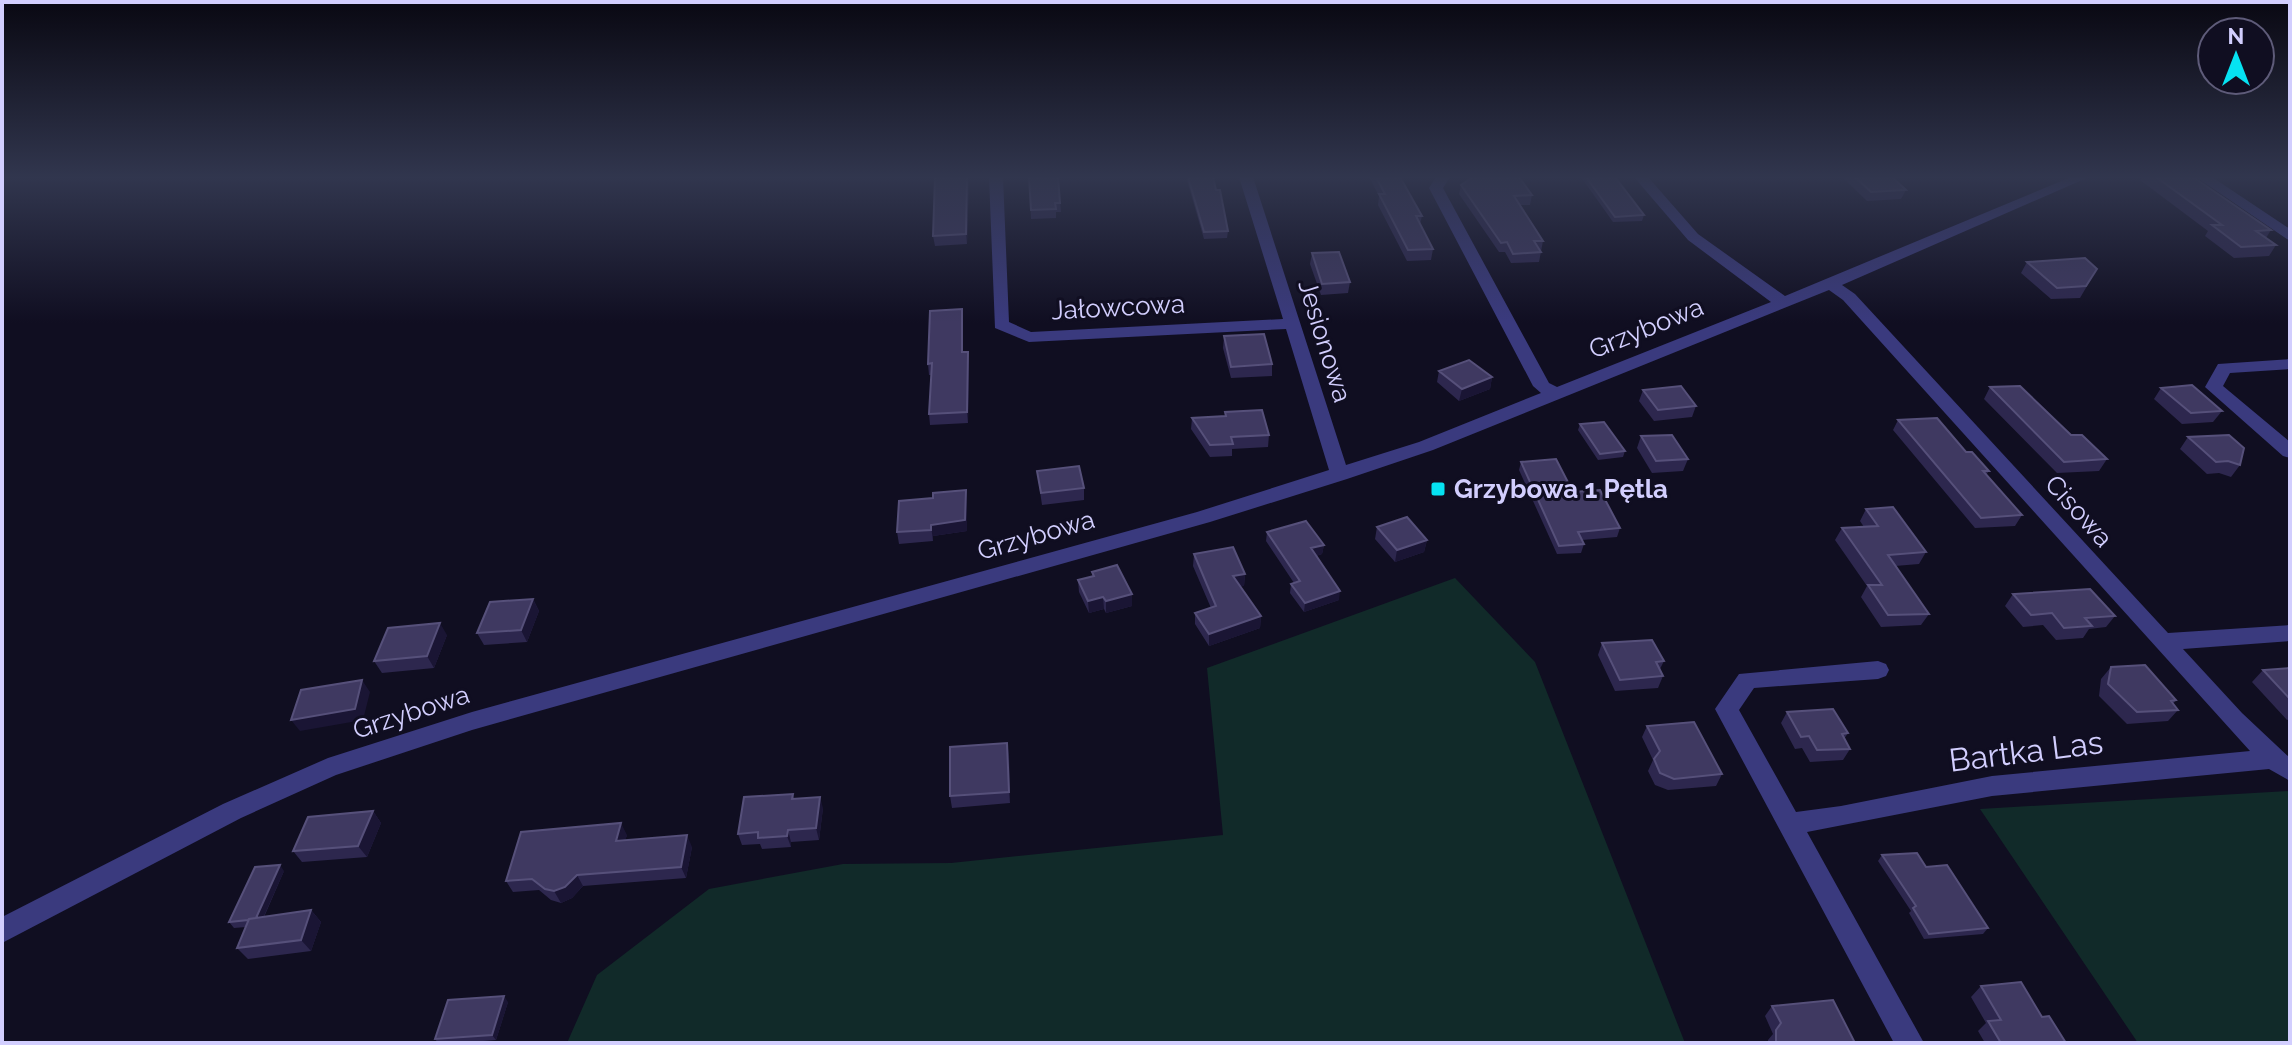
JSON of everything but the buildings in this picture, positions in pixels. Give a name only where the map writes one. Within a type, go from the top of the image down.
[{"type":"street","name":"Jałowcowa","points":[[998,226],[1001,324],[1029,337],[1292,324]]},
{"type":"street","name":"Jesionowa","points":[[1261,226],[1340,475]]},
{"type":"street","points":[[1456,226],[1542,386],[1557,395]]},
{"type":"street","points":[[1683,226],[1693,237],[1782,302]]},
{"type":"street","name":"Grzybowa","points":[[2,931],[102,876],[246,804],[328,768],[472,721],[1175,525],[1340,475],[1464,433],[1967,226]]},
{"type":"street","name":"Cisowa","points":[[1830,284],[1849,297],[2164,642],[2281,765]]},
{"type":"street","points":[[2290,364],[2224,368],[2214,387],[2290,452]]},
{"type":"street","points":[[2164,642],[2290,633]]},
{"type":"street","points":[[1878,670],[1747,680],[1727,709],[1910,1043]]},
{"type":"street","name":"Bartka Las","points":[[1790,823],[1841,817],[1992,786],[2281,765]]},
{"type":"green space","points":[[1455,578],[1535,662],[1685,1043],[567,1043],[597,975],[709,889],[843,864],[951,863],[1223,835],[1207,668]]},
{"type":"green space","points":[[2290,791],[2290,1043],[2138,1043],[1980,809]]},
{"type":"place","name":"Grzybowa 1 Pętla","points":[[1438,489]]}]
